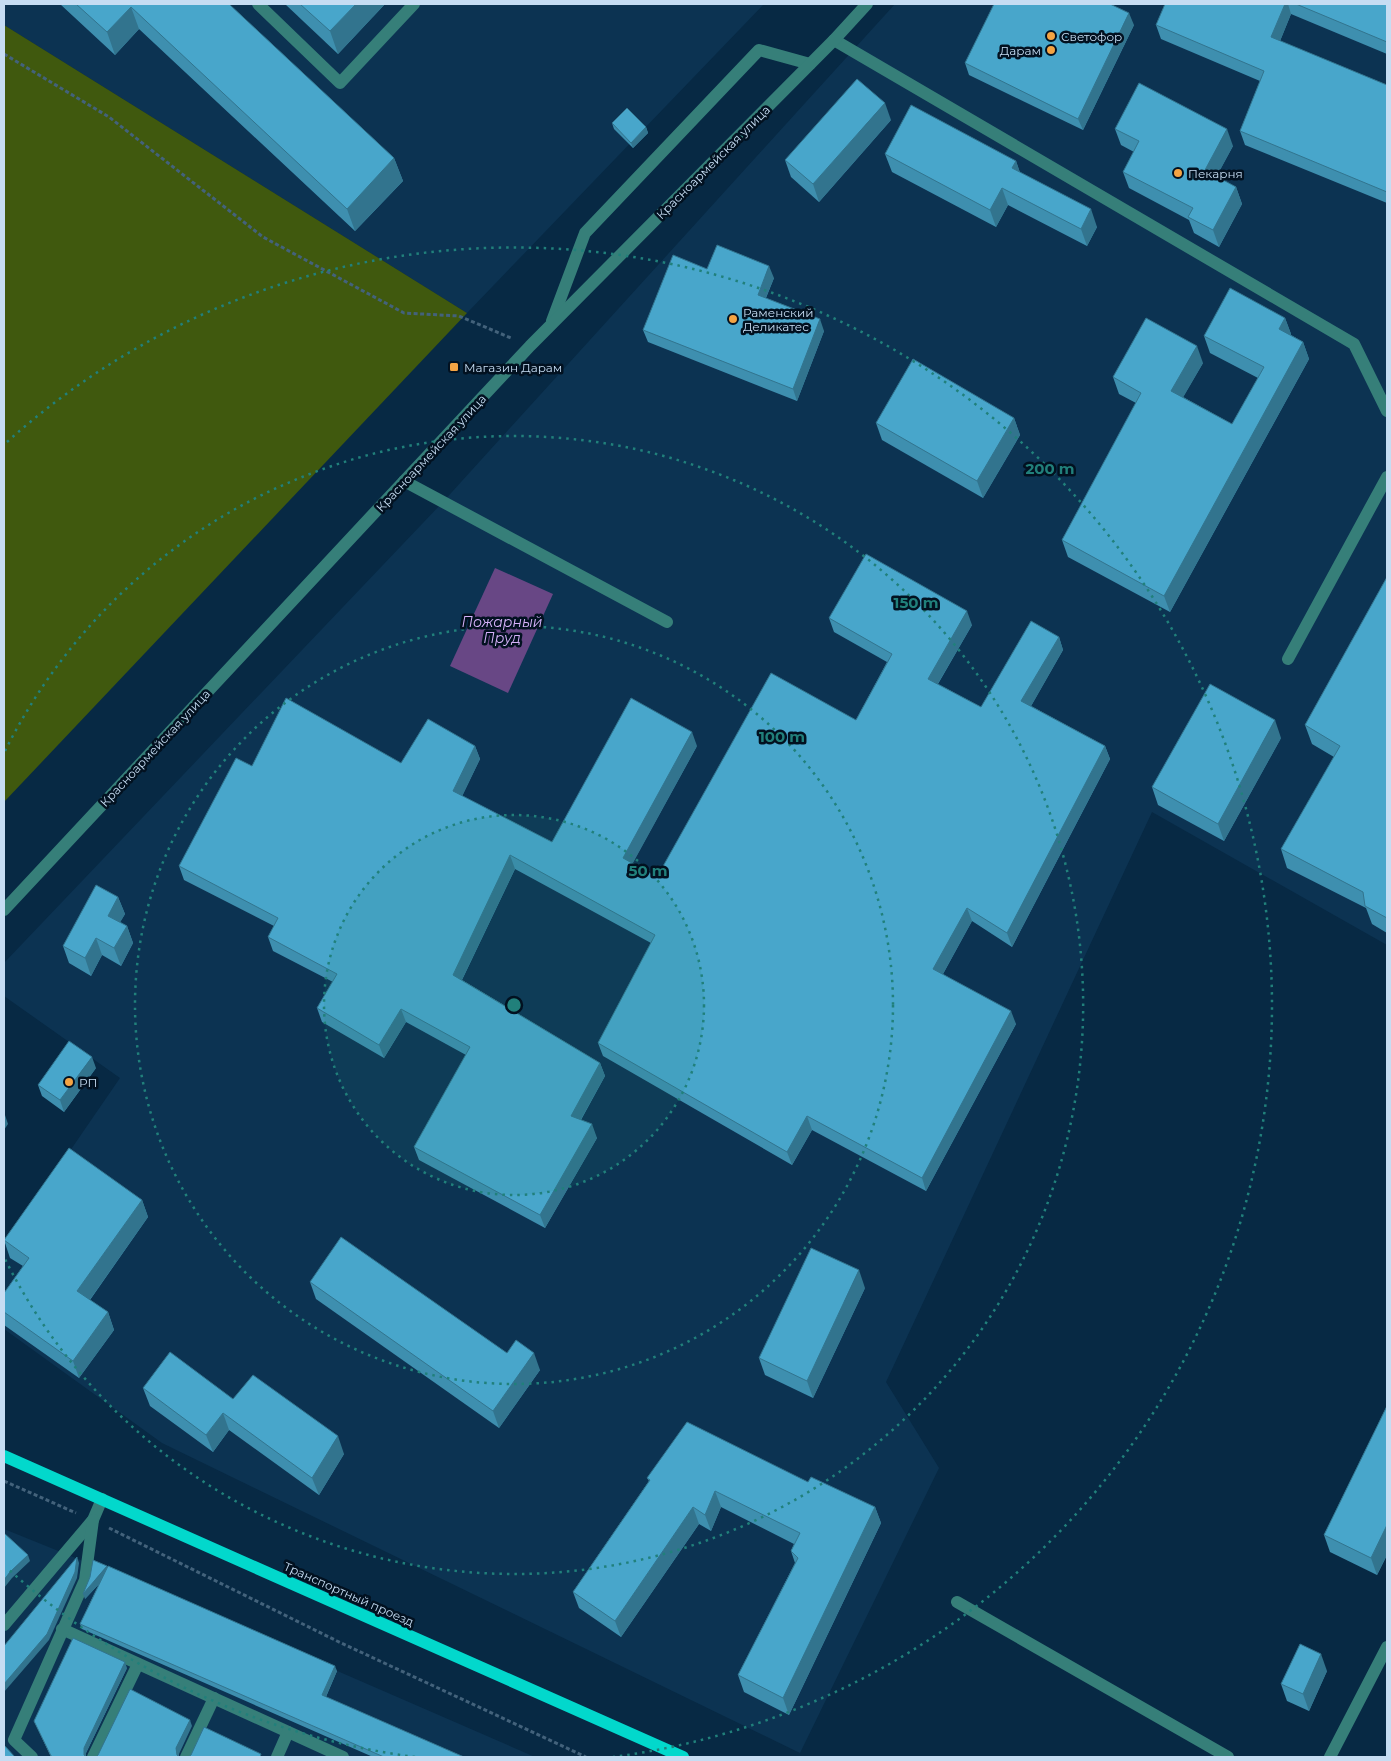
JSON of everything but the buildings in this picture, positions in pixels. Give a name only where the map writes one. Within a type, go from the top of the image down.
[{"type":"main road","name":"Транспортный проезд","points":[[4,1456],[683,1757]]},
{"type":"street","points":[[258,4],[340,83],[414,4]]},
{"type":"street","name":"Красноармейская улица","points":[[4,910],[530,346],[834,40],[867,4]]},
{"type":"street","points":[[834,40],[1354,344],[1387,411]]},
{"type":"street","points":[[550,327],[585,233],[759,50],[810,64]]},
{"type":"street","points":[[1288,660],[1387,477]]},
{"type":"street","points":[[404,481],[442,503],[668,622]]},
{"type":"street","points":[[32,1757],[14,1740],[85,1580],[93,1520],[102,1499]]},
{"type":"street","points":[[4,1625],[93,1520]]},
{"type":"street","points":[[957,1602],[1228,1757]]},
{"type":"street","points":[[62,1629],[343,1757]]},
{"type":"street","points":[[1330,1757],[1387,1647]]},
{"type":"street","points":[[93,1757],[138,1664]]},
{"type":"street","points":[[186,1757],[214,1698]]},
{"type":"street","points":[[277,1757],[288,1732]]},
{"type":"path","points":[[4,54],[109,117],[262,237],[404,313],[459,316],[530,346]]},
{"type":"path","points":[[4,1481],[93,1520],[337,1641],[586,1757]]},
{"type":"shaded area","points":[[4,4],[764,4],[467,313],[4,25]]},
{"type":"shaded area","points":[[895,4],[1387,4],[1387,945],[1152,812],[886,1382],[939,1468],[800,1753],[162,1443],[4,1329],[4,1247],[120,1078],[4,996],[4,963],[442,503]]},
{"type":"shaded area","points":[[4,1529],[103,1569],[535,1757],[4,1757]]},
{"type":"green space","points":[[4,25],[467,313],[4,802]]},
{"type":"water","name":"Пожарный Пруд","points":[[495,568],[553,594],[508,693],[450,666]]},
{"type":"place","name":"Светофор","points":[[1051,36]]},
{"type":"place","name":"Дарам","points":[[1051,50]]},
{"type":"place","name":"Пекарня","points":[[1178,173]]},
{"type":"place","name":"Раменский Деликатес","points":[[733,319]]},
{"type":"place","name":"Магазин Дарам","points":[[454,367]]},
{"type":"place","name":"РП","points":[[69,1082]]}]
